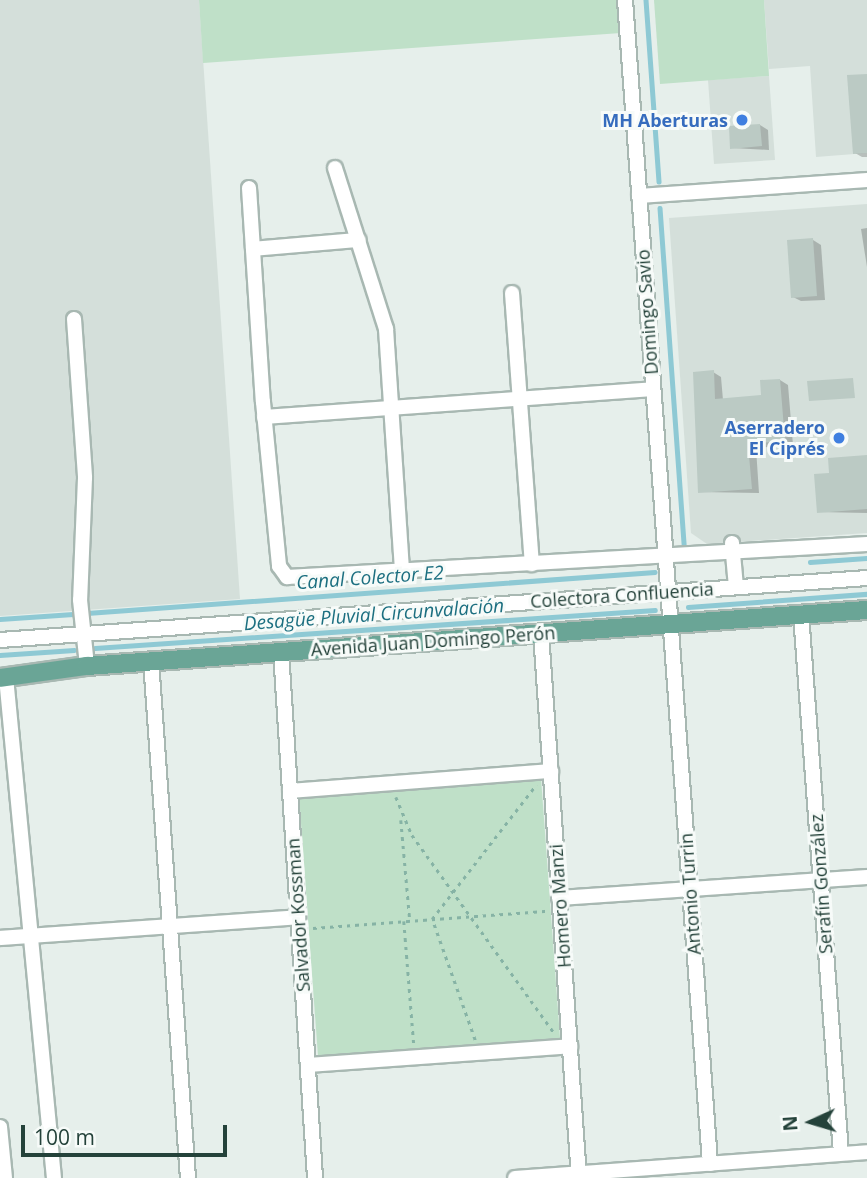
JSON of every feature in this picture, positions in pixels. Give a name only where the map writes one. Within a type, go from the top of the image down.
[{"type":"main road","name":"Avenida Juan Domingo Perón","points":[[2,677],[151,661],[867,610]]},
{"type":"street","name":"Domingo Savio","points":[[625,0],[669,624]]},
{"type":"street","points":[[335,168],[385,321],[402,573]]},
{"type":"street","points":[[639,195],[867,180]]},
{"type":"street","points":[[249,188],[264,417],[284,574],[295,580],[532,564],[665,559],[732,548],[867,544]]},
{"type":"street","points":[[253,249],[359,240]]},
{"type":"street","points":[[512,293],[532,564]]},
{"type":"street","points":[[74,319],[85,478],[83,634],[87,666]]},
{"type":"street","points":[[264,417],[653,389]]},
{"type":"street","points":[[732,548],[736,587]]},
{"type":"street","name":"Colectora Confluencia","points":[[0,640],[867,578]]},
{"type":"street","name":"Serafín González","points":[[801,614],[841,1154]]},
{"type":"street","name":"Antonio Turrin","points":[[669,624],[710,1164]]},
{"type":"street","name":"Homero Manzi","points":[[541,633],[551,771],[552,898],[570,1046],[578,1176]]},
{"type":"street","name":"Salvador Kossman","points":[[281,652],[290,791],[305,916],[308,1065],[315,1178]]},
{"type":"street","points":[[151,661],[188,1178]]},
{"type":"street","points":[[2,677],[32,936],[54,1178]]},
{"type":"street","points":[[290,791],[551,771]]},
{"type":"street","points":[[552,898],[867,877]]},
{"type":"street","points":[[0,938],[305,916]]},
{"type":"street","points":[[308,1065],[570,1046]]},
{"type":"street","points":[[0,1127],[5,1178]]},
{"type":"street","points":[[515,1178],[578,1176],[867,1152]]},
{"type":"path","points":[[524,784],[537,783]]},
{"type":"path","points":[[537,783],[538,796]]},
{"type":"path","points":[[432,919],[537,783]]},
{"type":"path","points":[[383,794],[409,792]]},
{"type":"path","points":[[396,793],[401,816],[410,921]]},
{"type":"path","points":[[401,816],[469,916],[555,1034]]},
{"type":"path","points":[[548,924],[547,911],[552,898]]},
{"type":"path","points":[[313,928],[547,911]]},
{"type":"path","points":[[305,916],[313,928],[314,942]]},
{"type":"path","points":[[432,919],[474,1040]]},
{"type":"path","points":[[404,921],[414,1045]]},
{"type":"path","points":[[554,1021],[555,1034]]},
{"type":"path","points":[[542,1035],[555,1034]]},
{"type":"path","points":[[462,1041],[488,1039]]},
{"type":"path","points":[[401,1045],[426,1044]]},
{"type":"shaded area","points":[[0,0],[199,0],[240,599],[0,616]]},
{"type":"shaded area","points":[[764,0],[867,0],[867,153],[816,157],[810,66],[769,69]]},
{"type":"shaded area","name":"MH Aberturas","points":[[769,76],[775,160],[714,164],[708,80]]},
{"type":"shaded area","points":[[867,204],[867,533],[707,544],[691,533],[669,218]]},
{"type":"green space","points":[[199,0],[619,0],[621,33],[203,63]]},
{"type":"green space","points":[[654,0],[764,0],[769,76],[660,84]]},
{"type":"green space","points":[[541,778],[560,1038],[318,1056],[299,796]]},
{"type":"building","points":[[867,74],[867,153],[853,154],[847,75]]},
{"type":"building","points":[[760,124],[762,146],[730,149],[729,126]]},
{"type":"building","points":[[813,238],[817,296],[791,298],[787,240]]},
{"type":"building","points":[[714,370],[715,399],[761,395],[760,380],[780,379],[785,441],[748,444],[752,489],[698,493],[693,372]]},
{"type":"building","points":[[853,378],[855,398],[809,401],[807,381]]},
{"type":"building","points":[[867,455],[867,509],[817,513],[814,474],[829,473],[828,458]]},
{"type":"waterway","points":[[646,0],[659,182]]},
{"type":"waterway","points":[[660,208],[684,544]]},
{"type":"waterway","name":"Canal Colector E2","points":[[810,562],[867,558]]},
{"type":"waterway","name":"Canal Colector E2","points":[[87,613],[655,572]]},
{"type":"waterway","name":"Desagüe Pluvial Circunvalación","points":[[688,607],[867,594]]},
{"type":"waterway","name":"Desagüe Pluvial Circunvalación","points":[[95,648],[655,610]]},
{"type":"waterway","name":"Canal Colector E2","points":[[0,619],[73,614]]},
{"type":"waterway","name":"Desagüe Pluvial Circunvalación","points":[[0,655],[74,650]]},
{"type":"place","name":"MH Aberturas","points":[[742,120]]},
{"type":"place","name":"Aserradero El Ciprés","points":[[839,438]]}]
